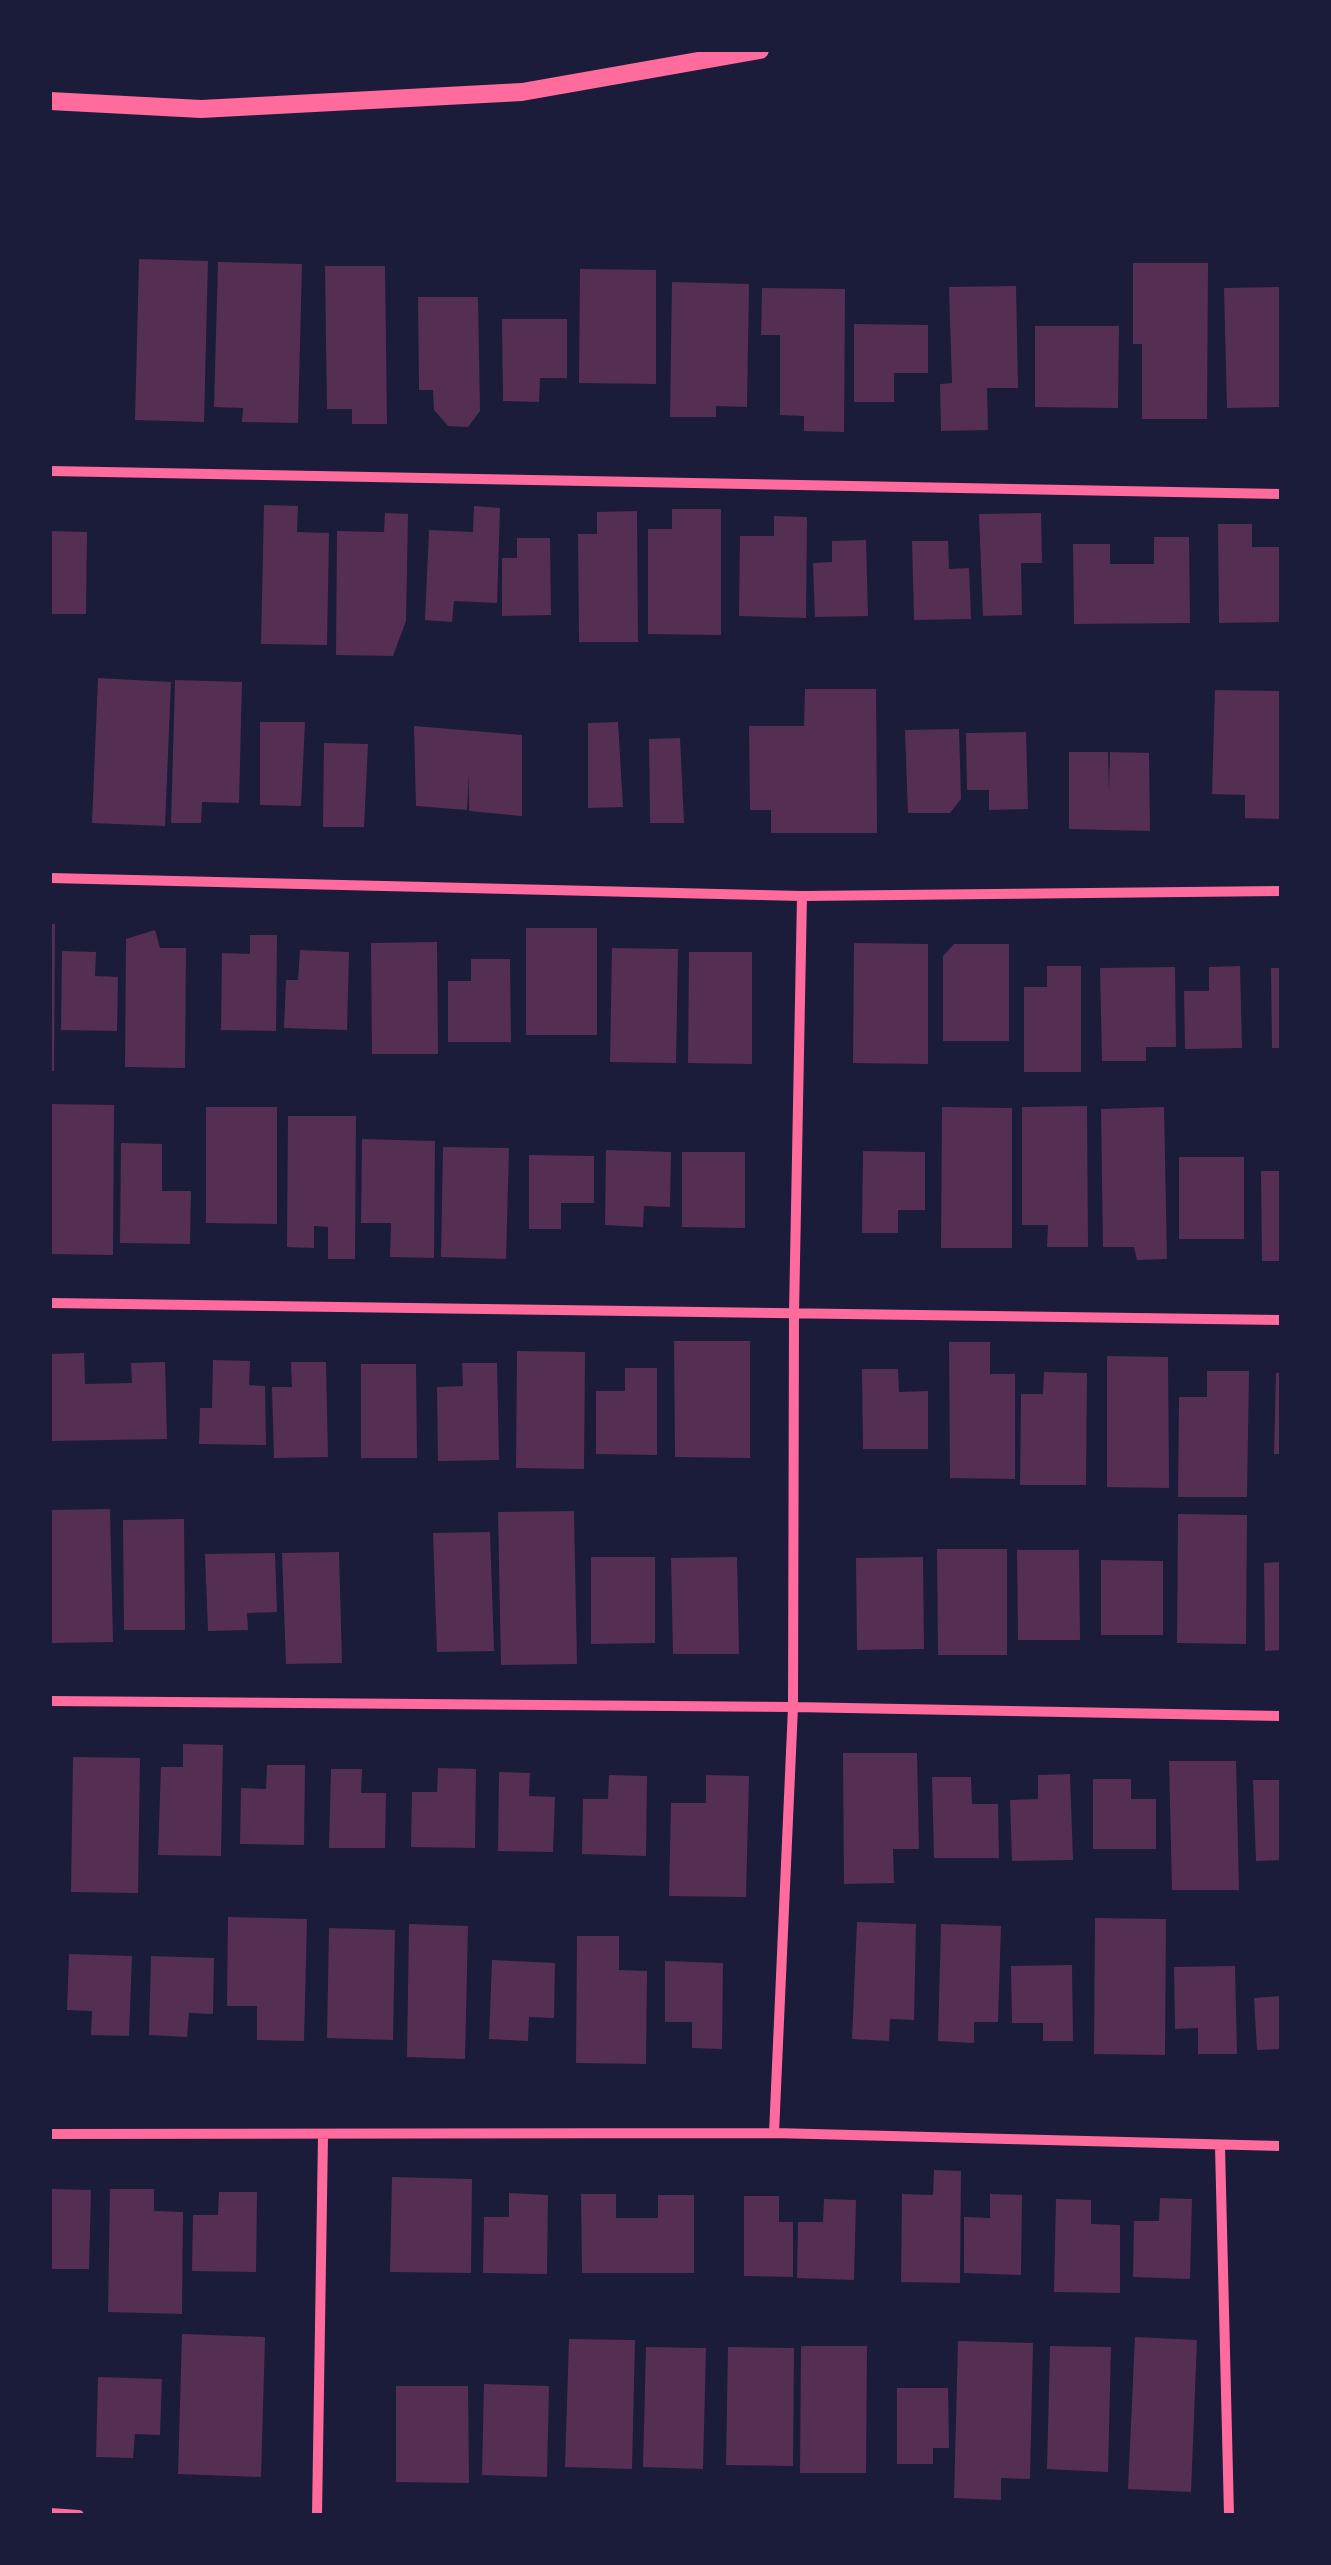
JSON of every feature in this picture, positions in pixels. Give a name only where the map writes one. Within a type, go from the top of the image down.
[{"type":"street","points":[[50,101],[200,109],[522,92],[760,50]]},
{"type":"street","points":[[50,472],[1281,494]]},
{"type":"street","points":[[50,878],[802,896],[1281,891]]},
{"type":"street","points":[[774,2133],[792,1706],[802,896]]},
{"type":"street","points":[[50,1304],[1281,1320]]},
{"type":"street","points":[[50,1702],[792,1706],[1281,1716]]},
{"type":"street","points":[[50,2134],[774,2133],[1281,2146]]},
{"type":"street","points":[[317,2515],[323,2136]]},
{"type":"street","points":[[1220,2147],[1229,2515]]},
{"type":"street","points":[[50,2513],[79,2515]]},
{"type":"building","points":[[139,259],[208,261],[204,422],[135,420]]},
{"type":"building","points":[[218,262],[302,264],[298,423],[242,422],[243,408],[214,407]]},
{"type":"building","points":[[1133,263],[1208,263],[1207,419],[1142,419],[1142,344],[1133,344]]},
{"type":"building","points":[[325,266],[385,266],[387,424],[352,424],[352,409],[327,409]]},
{"type":"building","points":[[580,269],[656,270],[656,384],[579,383]]},
{"type":"building","points":[[672,282],[749,284],[747,407],[716,406],[716,417],[670,417]]},
{"type":"building","points":[[1016,286],[1018,388],[987,388],[988,430],[941,431],[940,384],[952,383],[949,287]]},
{"type":"building","points":[[1281,287],[1281,407],[1227,408],[1224,288]]},
{"type":"building","points":[[762,288],[845,289],[844,432],[804,431],[804,416],[780,415],[780,335],[761,335]]},
{"type":"building","points":[[418,297],[478,297],[480,411],[468,427],[448,426],[434,410],[433,390],[419,390]]},
{"type":"building","points":[[502,319],[567,319],[567,378],[540,378],[539,402],[503,401]]},
{"type":"building","points":[[854,324],[928,325],[928,373],[894,373],[894,402],[854,402]]},
{"type":"building","points":[[1035,326],[1119,326],[1118,408],[1035,407]]},
{"type":"building","points":[[264,505],[298,506],[297,532],[329,533],[327,645],[261,644]]},
{"type":"building","points":[[474,506],[500,508],[497,603],[454,601],[452,622],[425,620],[429,530],[473,532]]},
{"type":"building","points":[[672,509],[721,509],[721,635],[648,634],[648,529],[672,529]]},
{"type":"building","points":[[637,511],[638,642],[579,642],[578,534],[597,534],[597,512]]},
{"type":"building","points":[[385,513],[408,514],[406,621],[393,656],[336,655],[337,531],[384,532]]},
{"type":"building","points":[[1041,513],[1042,563],[1021,563],[1022,615],[983,616],[979,514]]},
{"type":"building","points":[[774,516],[807,517],[806,618],[739,616],[740,536],[774,536]]},
{"type":"building","points":[[1218,524],[1252,524],[1252,547],[1281,547],[1281,622],[1219,623]]},
{"type":"building","points":[[50,531],[87,532],[86,614],[50,614]]},
{"type":"building","points":[[1154,537],[1189,537],[1190,623],[1074,624],[1073,544],[1110,544],[1110,564],[1154,564]]},
{"type":"building","points":[[517,538],[550,538],[551,615],[502,616],[502,558],[517,558]]},
{"type":"building","points":[[866,540],[868,616],[815,617],[813,563],[832,562],[832,541]]},
{"type":"building","points":[[912,541],[948,541],[949,569],[969,568],[971,619],[914,620]]},
{"type":"building","points":[[98,678],[171,682],[165,826],[92,823]]},
{"type":"building","points":[[175,680],[242,682],[239,803],[202,802],[201,823],[171,823]]},
{"type":"building","points":[[805,689],[876,689],[877,833],[771,833],[771,810],[750,810],[749,726],[804,726]]},
{"type":"building","points":[[1215,690],[1281,691],[1281,819],[1245,818],[1245,795],[1212,794]]},
{"type":"building","points":[[260,722],[305,722],[301,806],[260,805]]},
{"type":"building","points":[[618,722],[623,807],[588,808],[588,723]]},
{"type":"building","points":[[414,726],[522,735],[522,816],[469,811],[469,775],[467,810],[416,806]]},
{"type":"building","points":[[959,729],[961,799],[950,813],[908,813],[905,730]]},
{"type":"building","points":[[1026,732],[1028,809],[989,810],[989,790],[967,790],[966,733]]},
{"type":"building","points":[[680,738],[684,823],[650,823],[649,739]]},
{"type":"building","points":[[324,743],[368,744],[364,827],[323,827]]},
{"type":"building","points":[[1069,752],[1108,752],[1109,791],[1110,752],[1149,753],[1150,831],[1069,829]]},
{"type":"building","points":[[50,924],[55,924],[54,1071],[50,1071]]},
{"type":"building","points":[[526,928],[597,928],[597,1035],[526,1035]]},
{"type":"building","points":[[155,930],[160,948],[186,948],[185,1068],[125,1067],[126,939]]},
{"type":"building","points":[[250,935],[277,935],[276,1031],[221,1030],[222,953],[250,954]]},
{"type":"building","points":[[437,942],[438,1054],[372,1054],[371,943]]},
{"type":"building","points":[[854,943],[928,944],[928,1064],[853,1063]]},
{"type":"building","points":[[954,944],[1009,944],[1009,1041],[943,1041],[943,956]]},
{"type":"building","points":[[612,948],[678,949],[676,1063],[610,1062]]},
{"type":"building","points":[[300,950],[349,952],[347,1030],[284,1028],[286,980],[298,980]]},
{"type":"building","points":[[62,951],[96,952],[95,976],[118,977],[117,1031],[61,1030]]},
{"type":"building","points":[[689,952],[752,952],[752,1064],[688,1063]]},
{"type":"building","points":[[471,959],[510,959],[511,1042],[448,1042],[448,981],[471,981]]},
{"type":"building","points":[[1047,966],[1081,966],[1081,1072],[1024,1072],[1024,987],[1047,987]]},
{"type":"building","points":[[1240,966],[1242,1048],[1185,1049],[1184,991],[1209,991],[1209,967]]},
{"type":"building","points":[[1175,967],[1176,1047],[1146,1047],[1146,1061],[1102,1061],[1100,968]]},
{"type":"building","points":[[1271,968],[1281,968],[1281,1048],[1272,1048]]},
{"type":"building","points":[[50,1104],[114,1105],[113,1255],[50,1254]]},
{"type":"building","points":[[1087,1106],[1088,1247],[1047,1247],[1048,1225],[1022,1225],[1022,1107]]},
{"type":"building","points":[[206,1107],[277,1107],[277,1224],[206,1223]]},
{"type":"building","points":[[942,1107],[1012,1108],[1012,1248],[941,1248]]},
{"type":"building","points":[[1164,1107],[1167,1259],[1137,1260],[1134,1247],[1103,1247],[1101,1109]]},
{"type":"building","points":[[288,1116],[356,1116],[355,1259],[328,1259],[328,1227],[314,1226],[314,1248],[287,1247]]},
{"type":"building","points":[[362,1139],[435,1141],[434,1258],[390,1257],[391,1223],[361,1223]]},
{"type":"building","points":[[121,1143],[162,1144],[162,1191],[191,1191],[190,1244],[120,1243]]},
{"type":"building","points":[[443,1147],[509,1148],[506,1259],[441,1257]]},
{"type":"building","points":[[606,1150],[671,1152],[670,1207],[644,1206],[643,1227],[605,1225]]},
{"type":"building","points":[[863,1151],[925,1152],[925,1210],[898,1210],[898,1233],[862,1233]]},
{"type":"building","points":[[682,1152],[745,1152],[745,1228],[682,1227]]},
{"type":"building","points":[[529,1155],[594,1156],[594,1203],[561,1203],[561,1229],[529,1229]]},
{"type":"building","points":[[1179,1157],[1244,1157],[1244,1239],[1179,1239]]},
{"type":"building","points":[[1261,1171],[1281,1171],[1281,1261],[1262,1261]]},
{"type":"building","points":[[674,1341],[750,1341],[750,1458],[675,1457]]},
{"type":"building","points":[[949,1342],[990,1342],[990,1374],[1015,1374],[1015,1479],[950,1478]]},
{"type":"building","points":[[517,1351],[585,1352],[584,1469],[516,1468]]},
{"type":"building","points":[[84,1353],[85,1384],[132,1383],[131,1363],[165,1362],[167,1439],[50,1441],[50,1354]]},
{"type":"building","points":[[1107,1356],[1168,1357],[1169,1488],[1107,1487]]},
{"type":"building","points":[[213,1360],[250,1361],[249,1385],[265,1386],[266,1445],[199,1444],[200,1408],[212,1408]]},
{"type":"building","points":[[291,1362],[326,1362],[328,1457],[274,1458],[272,1387],[292,1387]]},
{"type":"building","points":[[462,1363],[497,1363],[499,1460],[438,1461],[437,1387],[463,1386]]},
{"type":"building","points":[[361,1364],[416,1364],[417,1458],[361,1458]]},
{"type":"building","points":[[625,1368],[657,1368],[657,1455],[596,1454],[596,1391],[625,1391]]},
{"type":"building","points":[[862,1369],[898,1369],[899,1392],[928,1391],[928,1449],[863,1449]]},
{"type":"building","points":[[1207,1371],[1249,1371],[1247,1497],[1178,1497],[1179,1397],[1207,1397]]},
{"type":"building","points":[[1044,1372],[1087,1373],[1086,1485],[1020,1485],[1021,1394],[1043,1394]]},
{"type":"building","points":[[1276,1373],[1281,1373],[1281,1454],[1274,1454]]},
{"type":"building","points":[[110,1509],[113,1642],[50,1643],[50,1510]]},
{"type":"building","points":[[574,1511],[577,1664],[501,1665],[498,1512]]},
{"type":"building","points":[[1178,1514],[1247,1515],[1246,1644],[1177,1643]]},
{"type":"building","points":[[184,1519],[185,1630],[124,1630],[123,1520]]},
{"type":"building","points":[[490,1532],[494,1651],[437,1652],[433,1533]]},
{"type":"building","points":[[937,1549],[1007,1549],[1007,1655],[938,1655]]},
{"type":"building","points":[[1017,1550],[1079,1550],[1080,1640],[1018,1640]]},
{"type":"building","points":[[339,1552],[342,1663],[286,1664],[282,1553]]},
{"type":"building","points":[[275,1553],[277,1612],[247,1613],[248,1630],[208,1631],[205,1554]]},
{"type":"building","points":[[591,1557],[655,1557],[655,1643],[591,1644]]},
{"type":"building","points":[[737,1557],[739,1654],[673,1654],[671,1558]]},
{"type":"building","points":[[923,1557],[924,1649],[857,1650],[856,1558]]},
{"type":"building","points":[[1101,1560],[1163,1561],[1163,1635],[1101,1635]]},
{"type":"building","points":[[1281,1562],[1281,1650],[1265,1651],[1264,1563]]},
{"type":"building","points":[[183,1744],[223,1745],[221,1856],[158,1855],[161,1767],[183,1767]]},
{"type":"building","points":[[843,1753],[917,1753],[919,1849],[893,1849],[894,1883],[844,1884]]},
{"type":"building","points":[[73,1757],[140,1758],[138,1893],[71,1892]]},
{"type":"building","points":[[1169,1761],[1236,1761],[1239,1890],[1172,1890]]},
{"type":"building","points":[[267,1765],[305,1765],[304,1845],[240,1844],[241,1788],[266,1789]]},
{"type":"building","points":[[438,1768],[476,1769],[475,1848],[411,1847],[412,1792],[437,1792]]},
{"type":"building","points":[[331,1769],[362,1769],[361,1793],[386,1793],[385,1848],[329,1848]]},
{"type":"building","points":[[499,1772],[530,1773],[529,1796],[555,1797],[553,1852],[498,1851]]},
{"type":"building","points":[[1070,1774],[1073,1860],[1012,1861],[1010,1800],[1038,1799],[1038,1775]]},
{"type":"building","points":[[609,1775],[647,1776],[646,1856],[582,1854],[583,1799],[608,1799]]},
{"type":"building","points":[[706,1775],[749,1776],[746,1897],[669,1896],[671,1803],[706,1803]]},
{"type":"building","points":[[932,1777],[971,1777],[972,1804],[998,1804],[999,1858],[934,1858]]},
{"type":"building","points":[[1093,1779],[1131,1779],[1131,1799],[1156,1799],[1156,1849],[1093,1849]]},
{"type":"building","points":[[1253,1780],[1281,1780],[1281,1860],[1256,1861]]},
{"type":"building","points":[[228,1917],[307,1919],[304,2041],[257,2040],[257,2006],[227,2006]]},
{"type":"building","points":[[1095,1918],[1166,1919],[1165,2055],[1094,2054]]},
{"type":"building","points":[[857,1922],[916,1924],[914,2020],[890,2019],[889,2041],[852,2039]]},
{"type":"building","points":[[409,1924],[468,1926],[465,2059],[407,2057]]},
{"type":"building","points":[[941,1924],[1001,1926],[998,2022],[974,2022],[974,2043],[938,2041]]},
{"type":"building","points":[[329,1928],[395,1930],[393,2040],[327,2038]]},
{"type":"building","points":[[577,1936],[619,1936],[619,1970],[647,1971],[646,2064],[576,2063]]},
{"type":"building","points":[[69,1954],[132,1956],[129,2036],[91,2035],[92,2011],[67,2010]]},
{"type":"building","points":[[151,1956],[214,1958],[213,2014],[189,2013],[187,2037],[149,2035]]},
{"type":"building","points":[[492,1960],[555,1963],[554,2018],[529,2017],[528,2041],[489,2039]]},
{"type":"building","points":[[665,1961],[723,1963],[722,2049],[692,2048],[692,2022],[665,2022]]},
{"type":"building","points":[[1072,1965],[1073,2041],[1043,2041],[1043,2023],[1012,2023],[1011,1966]]},
{"type":"building","points":[[1235,1966],[1237,2054],[1198,2054],[1198,2028],[1175,2029],[1174,1967]]},
{"type":"building","points":[[1281,1996],[1281,2049],[1257,2050],[1254,1998]]},
{"type":"building","points":[[934,2170],[961,2171],[960,2283],[901,2282],[902,2194],[933,2195]]},
{"type":"building","points":[[392,2177],[472,2179],[471,2273],[390,2272]]},
{"type":"building","points":[[52,2189],[91,2190],[89,2269],[50,2269]]},
{"type":"building","points":[[110,2189],[154,2189],[154,2211],[183,2212],[182,2314],[108,2312]]},
{"type":"building","points":[[219,2192],[257,2192],[256,2272],[192,2271],[193,2215],[218,2215]]},
{"type":"building","points":[[509,2193],[548,2195],[547,2274],[483,2273],[484,2217],[509,2217]]},
{"type":"building","points":[[581,2194],[616,2194],[616,2218],[658,2218],[658,2195],[694,2195],[694,2273],[582,2273]]},
{"type":"building","points":[[990,2194],[1022,2195],[1021,2275],[964,2273],[964,2217],[990,2218]]},
{"type":"building","points":[[744,2196],[779,2196],[779,2222],[793,2222],[793,2277],[744,2276]]},
{"type":"building","points":[[1160,2198],[1192,2199],[1190,2279],[1133,2277],[1134,2221],[1159,2221]]},
{"type":"building","points":[[824,2199],[856,2200],[854,2280],[797,2278],[798,2222],[823,2222]]},
{"type":"building","points":[[1056,2199],[1091,2200],[1091,2224],[1120,2225],[1120,2293],[1054,2292]]},
{"type":"building","points":[[182,2334],[265,2337],[261,2477],[178,2474]]},
{"type":"building","points":[[1135,2337],[1197,2340],[1191,2492],[1128,2489]]},
{"type":"building","points":[[569,2339],[635,2340],[632,2469],[565,2467]]},
{"type":"building","points":[[958,2341],[1033,2343],[1030,2479],[1001,2478],[1001,2500],[954,2498]]},
{"type":"building","points":[[801,2346],[867,2346],[866,2473],[800,2473]]},
{"type":"building","points":[[1050,2346],[1111,2347],[1108,2472],[1047,2469]]},
{"type":"building","points":[[646,2347],[706,2348],[703,2469],[643,2467]]},
{"type":"building","points":[[728,2347],[794,2348],[793,2466],[726,2465]]},
{"type":"building","points":[[98,2377],[162,2379],[160,2435],[135,2434],[133,2458],[96,2457]]},
{"type":"building","points":[[484,2384],[549,2386],[547,2477],[482,2475]]},
{"type":"building","points":[[396,2386],[468,2386],[469,2483],[396,2482]]},
{"type":"building","points":[[897,2388],[948,2388],[949,2448],[933,2448],[933,2464],[897,2464]]}]
